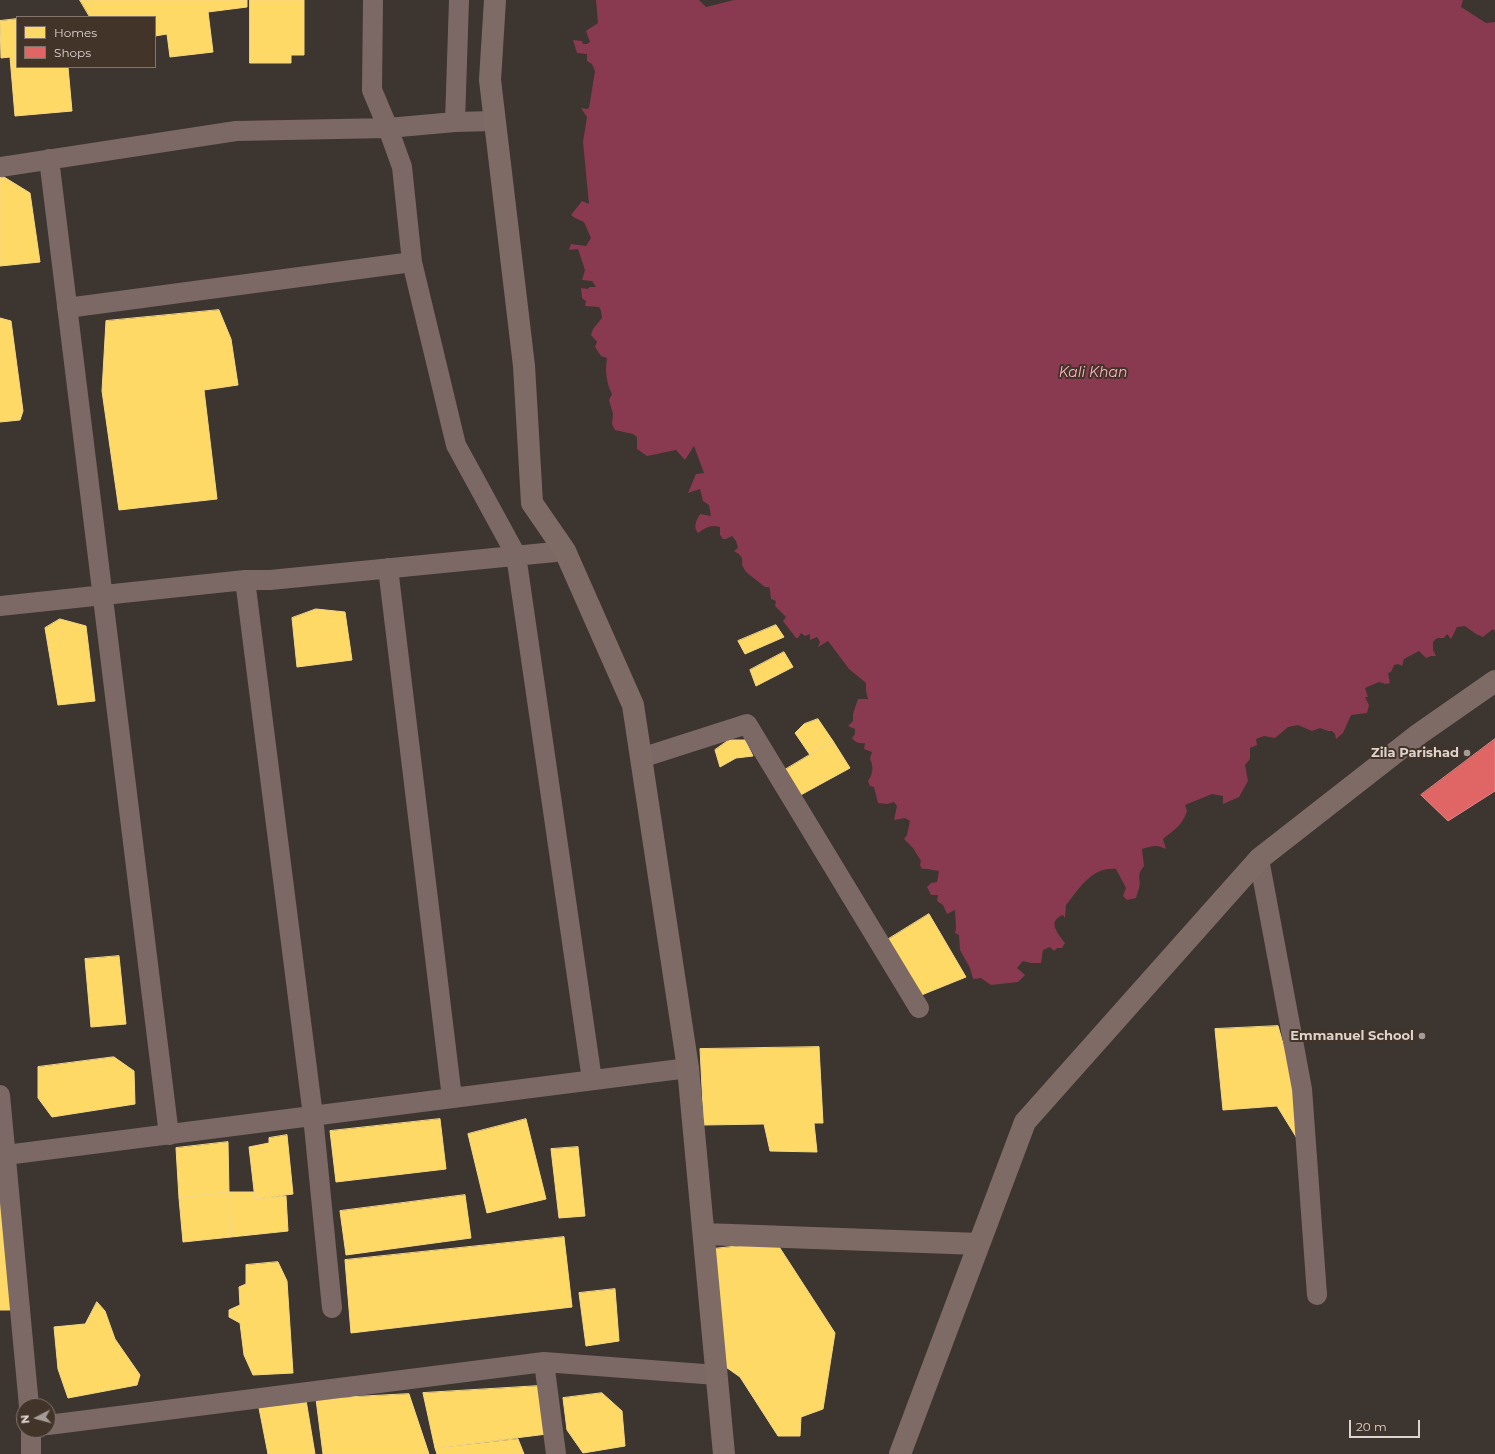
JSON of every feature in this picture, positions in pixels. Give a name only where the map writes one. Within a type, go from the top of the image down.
[{"type":"main road","points":[[494,0],[490,80],[524,366],[532,503],[565,551],[632,705],[688,1068],[724,1454]]},
{"type":"main road","points":[[900,1454],[1025,1122],[1259,859],[1419,734],[1495,681]]},
{"type":"main road","points":[[704,1234],[979,1244]]},
{"type":"street","points":[[373,0],[372,90],[402,167],[412,262],[456,445],[516,555],[592,1080]]},
{"type":"street","points":[[454,122],[459,0]]},
{"type":"street","points":[[0,167],[236,131],[388,128],[454,122],[495,121]]},
{"type":"street","points":[[49,159],[169,1134]]},
{"type":"street","points":[[67,308],[412,262]]},
{"type":"street","points":[[0,606],[245,580],[270,580],[565,551]]},
{"type":"street","points":[[388,568],[452,1098]]},
{"type":"street","points":[[245,580],[314,1116],[332,1308]]},
{"type":"street","points":[[641,758],[747,724],[919,1008]]},
{"type":"street","points":[[1259,859],[1302,1089],[1317,1295]]},
{"type":"street","points":[[6,1155],[688,1068]]},
{"type":"street","points":[[0,1095],[28,1398]]},
{"type":"street","points":[[544,1362],[556,1454]]},
{"type":"street","points":[[56,1424],[544,1362],[717,1375]]},
{"type":"street","points":[[31,1438],[31,1454]]},
{"type":"water","name":"Kali Khan","points":[[596,0],[699,0],[706,7],[734,0],[1463,0],[1461,7],[1486,23],[1495,22],[1495,631],[1493,629],[1483,637],[1465,626],[1457,627],[1451,639],[1447,634],[1444,638],[1437,638],[1433,642],[1433,650],[1436,656],[1426,658],[1419,651],[1404,659],[1402,666],[1398,664],[1394,665],[1391,672],[1388,673],[1390,683],[1386,684],[1379,682],[1365,688],[1368,697],[1365,697],[1369,705],[1367,713],[1351,715],[1343,733],[1336,739],[1335,734],[1332,731],[1320,728],[1312,731],[1298,725],[1288,727],[1275,738],[1264,736],[1256,739],[1257,745],[1250,748],[1250,759],[1245,765],[1248,781],[1239,797],[1223,804],[1223,796],[1212,794],[1185,805],[1187,811],[1183,820],[1178,827],[1163,839],[1166,849],[1160,846],[1154,846],[1142,849],[1144,866],[1139,875],[1140,885],[1136,898],[1127,900],[1123,896],[1126,888],[1116,869],[1100,871],[1081,886],[1066,905],[1065,918],[1063,915],[1055,921],[1055,928],[1065,943],[1062,948],[1057,948],[1054,951],[1050,947],[1043,950],[1041,963],[1023,961],[1017,968],[1025,975],[1018,982],[991,985],[981,978],[973,979],[970,968],[960,950],[959,935],[955,933],[955,910],[947,914],[943,905],[937,901],[938,895],[931,895],[927,887],[931,883],[937,882],[939,871],[922,869],[920,865],[921,861],[913,848],[904,839],[907,835],[910,821],[905,818],[894,820],[897,806],[894,802],[887,804],[878,803],[874,787],[870,786],[868,781],[872,770],[870,759],[872,752],[864,749],[865,743],[858,743],[852,738],[855,734],[855,729],[848,726],[853,721],[853,714],[858,699],[868,699],[866,683],[849,669],[828,641],[818,647],[820,642],[817,637],[810,640],[810,634],[805,636],[801,633],[798,638],[796,638],[783,621],[786,617],[775,606],[776,601],[771,599],[769,587],[765,587],[746,572],[742,565],[741,556],[734,551],[738,548],[736,541],[732,536],[723,539],[720,535],[720,527],[717,526],[708,527],[698,533],[696,524],[700,514],[711,516],[709,505],[703,501],[700,489],[688,493],[696,474],[704,473],[694,446],[685,460],[676,450],[647,456],[637,449],[637,437],[633,434],[615,430],[612,424],[613,414],[609,400],[612,394],[606,376],[607,358],[601,356],[595,347],[597,342],[591,335],[593,329],[602,318],[601,311],[599,307],[585,306],[586,301],[582,298],[581,288],[587,289],[590,287],[596,287],[592,281],[582,280],[585,270],[578,249],[569,250],[571,244],[586,246],[591,238],[584,222],[571,215],[582,201],[589,204],[583,142],[587,117],[581,108],[589,108],[595,71],[592,64],[587,61],[587,54],[577,53],[573,40],[582,41],[583,44],[590,42],[586,31],[598,23]]},
{"type":"building: Homes","points":[[80,0],[247,0],[247,7],[208,12],[213,52],[170,57],[167,34],[156,36],[156,16],[89,16]]},
{"type":"building: Homes","points":[[250,0],[304,0],[304,55],[291,55],[291,63],[250,63]]},
{"type":"building: Homes","points":[[16,19],[16,68],[68,68],[72,111],[15,116],[10,57],[1,58],[0,21]]},
{"type":"building: Homes","points":[[4,177],[30,193],[40,262],[0,266],[0,178]]},
{"type":"building: Homes","points":[[219,310],[231,339],[238,385],[204,390],[217,499],[119,510],[102,391],[106,321]]},
{"type":"building: Homes","points":[[0,318],[11,321],[23,411],[20,420],[0,422]]},
{"type":"building: Homes","points":[[316,609],[345,612],[352,660],[297,667],[292,618]]},
{"type":"building: Homes","points":[[60,619],[86,626],[95,701],[58,705],[45,628]]},
{"type":"building: Homes","points":[[776,625],[784,637],[745,654],[738,641]]},
{"type":"building: Homes","points":[[784,652],[793,667],[756,686],[750,670]]},
{"type":"building: Homes","points":[[818,719],[833,741],[810,755],[795,733],[804,724]]},
{"type":"building: Homes","points":[[729,740],[745,740],[753,756],[736,758],[720,767],[715,750]]},
{"type":"building: Homes","points":[[833,741],[850,768],[797,797],[783,771]]},
{"type":"building: Homes","points":[[929,914],[966,977],[919,996],[887,940]]},
{"type":"building: Homes","points":[[119,956],[126,1024],[91,1027],[85,959]]},
{"type":"building: Homes","points":[[1278,1026],[1296,1088],[1298,1140],[1277,1106],[1223,1110],[1215,1029]]},
{"type":"building: Homes","points":[[819,1047],[823,1123],[814,1123],[817,1152],[770,1151],[764,1124],[704,1125],[700,1049]]},
{"type":"building: Homes","points":[[114,1057],[134,1071],[135,1104],[52,1117],[38,1098],[38,1067]]},
{"type":"building: Homes","points":[[440,1119],[446,1169],[336,1182],[330,1131]]},
{"type":"building: Homes","points":[[526,1119],[546,1199],[487,1213],[468,1134]]},
{"type":"building: Homes","points":[[287,1135],[293,1194],[255,1199],[249,1147],[269,1143],[269,1138]]},
{"type":"building: Homes","points":[[228,1142],[229,1192],[179,1198],[176,1148]]},
{"type":"building: Homes","points":[[578,1147],[585,1216],[559,1218],[551,1149]]},
{"type":"building: Homes","points":[[0,1182],[14,1310],[0,1310]]},
{"type":"building: Homes","points":[[229,1192],[231,1237],[183,1242],[179,1198]]},
{"type":"building: Homes","points":[[229,1192],[254,1192],[255,1199],[286,1196],[288,1231],[231,1237]]},
{"type":"building: Homes","points":[[465,1195],[471,1238],[346,1255],[340,1211]]},
{"type":"building: Homes","points":[[564,1237],[572,1307],[351,1333],[345,1260]]},
{"type":"building: Homes","points":[[776,1242],[835,1333],[823,1409],[801,1417],[800,1436],[778,1436],[740,1377],[723,1365],[713,1249]]},
{"type":"building: Homes","points":[[278,1262],[287,1281],[293,1373],[253,1375],[244,1355],[240,1323],[229,1317],[229,1310],[240,1305],[239,1287],[246,1284],[246,1265]]},
{"type":"building: Homes","points":[[615,1289],[619,1341],[586,1346],[579,1293]]},
{"type":"building: Homes","points":[[97,1302],[105,1311],[115,1339],[140,1375],[137,1385],[68,1398],[58,1369],[54,1327],[85,1324]]},
{"type":"building: Homes","points":[[539,1386],[547,1434],[435,1448],[423,1393]]},
{"type":"building: Homes","points":[[602,1393],[622,1411],[625,1446],[583,1453],[567,1430],[563,1398]]},
{"type":"building: Homes","points":[[409,1394],[429,1454],[323,1454],[316,1399]]},
{"type":"building: Homes","points":[[306,1400],[315,1454],[268,1454],[258,1403]]},
{"type":"building: Homes","points":[[518,1439],[524,1454],[437,1454],[435,1448]]},
{"type":"building: Shops","points":[[1495,739],[1495,791],[1448,821],[1421,795]]},
{"type":"place","name":"Zila Parishad","points":[[1467,753]]},
{"type":"place","name":"Emmanuel School","points":[[1422,1036]]}]
